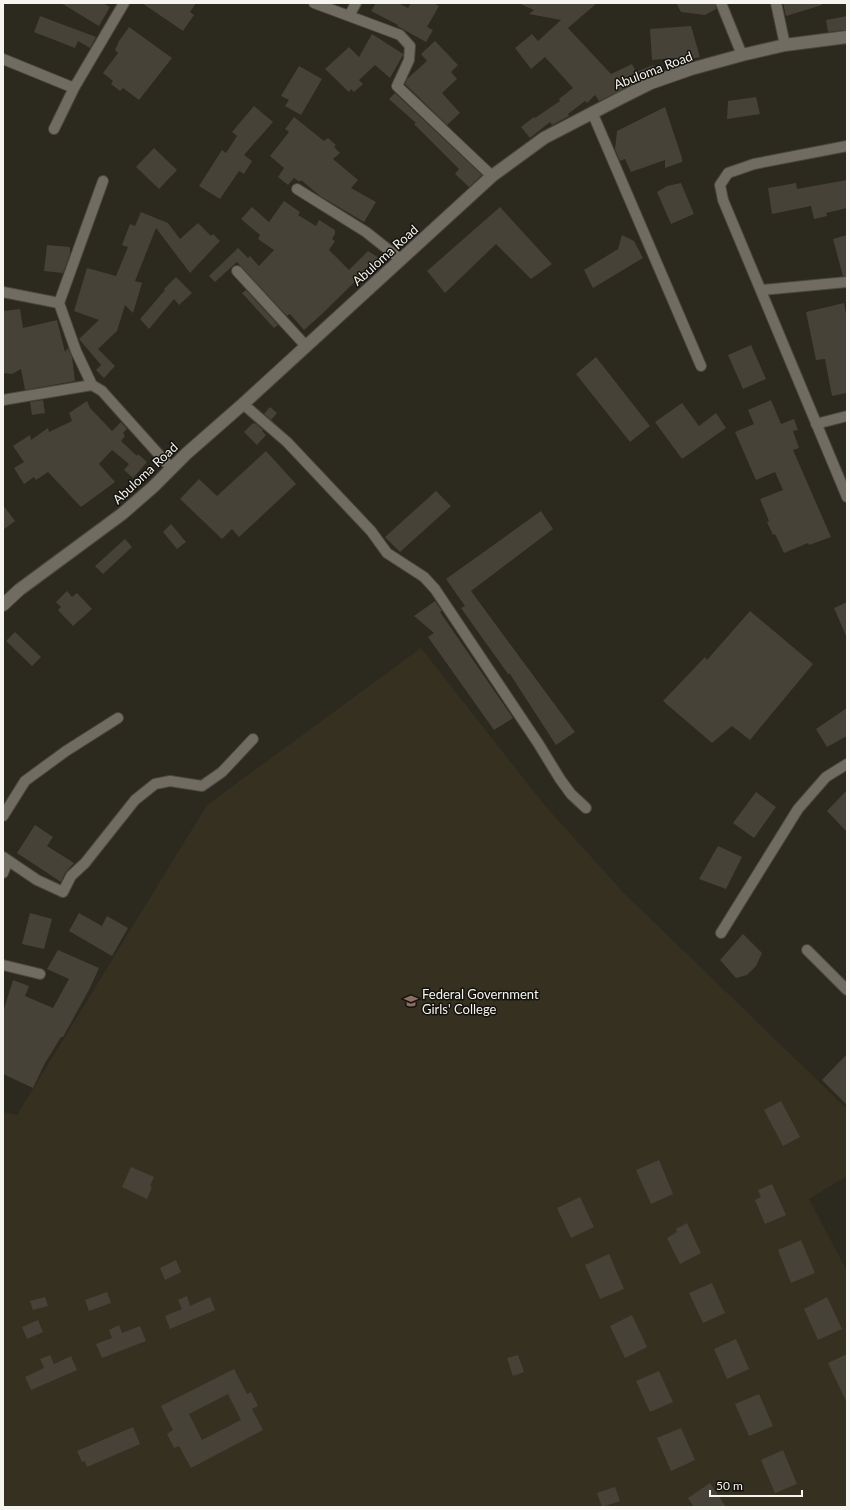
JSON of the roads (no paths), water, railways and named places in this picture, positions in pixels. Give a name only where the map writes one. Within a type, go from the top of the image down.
[{"type":"street","points":[[54,129],[74,88],[124,3]]},
{"type":"street","points":[[314,3],[400,35],[410,46],[408,60],[397,86],[492,176]]},
{"type":"street","points":[[349,16],[356,3]]},
{"type":"street","points":[[721,3],[742,55]]},
{"type":"street","points":[[776,3],[785,45]]},
{"type":"street","name":"Abuloma Road","points":[[3,605],[19,590],[122,514],[400,258],[492,176],[544,138],[651,83],[691,69],[785,45],[847,37]]},
{"type":"street","points":[[3,59],[74,88]]},
{"type":"street","points":[[592,112],[701,366]]},
{"type":"street","points":[[847,146],[754,164],[728,173],[720,184],[724,200],[847,497]]},
{"type":"street","points":[[104,181],[59,303],[76,351],[92,385],[102,391],[171,468]]},
{"type":"street","points":[[297,189],[366,232],[400,258]]},
{"type":"street","points":[[237,271],[306,346]]},
{"type":"street","points":[[761,290],[847,282]]},
{"type":"street","points":[[3,292],[59,303]]},
{"type":"street","points":[[3,400],[92,385]]},
{"type":"street","points":[[243,404],[287,442],[371,531],[388,553],[424,577],[434,589],[538,743],[560,779],[571,794],[586,808]]},
{"type":"street","points":[[816,424],[847,416]]},
{"type":"street","points":[[3,816],[25,781],[66,751],[118,718]]},
{"type":"street","points":[[3,872],[6,859],[37,880],[63,892],[71,876],[85,863],[135,800],[155,784],[170,781],[202,786],[222,772],[254,739]]},
{"type":"street","points":[[721,933],[798,809],[826,777],[847,764]]},
{"type":"street","points":[[807,950],[847,990]]},
{"type":"street","points":[[3,965],[40,974]]},
{"type":"place","name":"Federal Government Girls' College","points":[[411,1001]]}]
